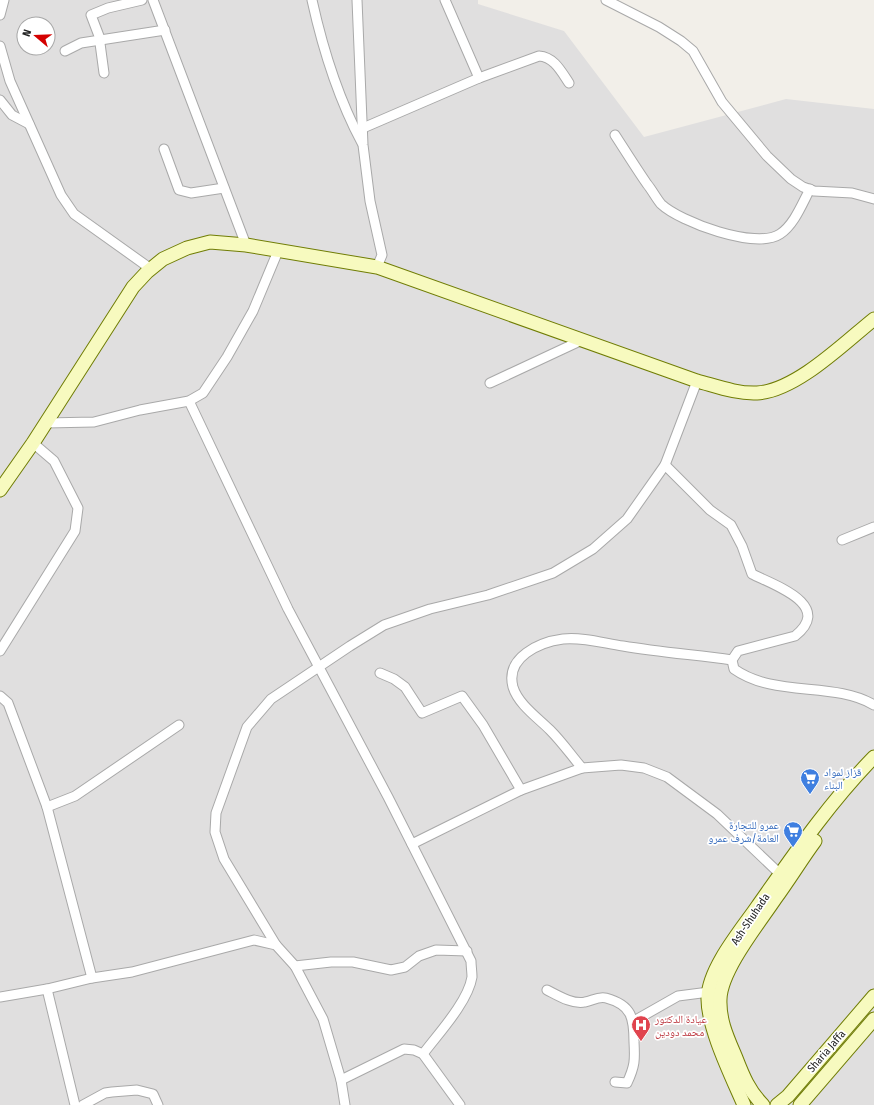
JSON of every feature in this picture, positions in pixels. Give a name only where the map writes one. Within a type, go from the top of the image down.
[{"type":"street","points":[[0,15],[4,0]]},
{"type":"street","points":[[104,72],[99,41],[91,15],[108,8],[142,0]]},
{"type":"street","points":[[153,0],[246,245]]},
{"type":"street","points":[[312,0],[320,38],[346,113],[363,145]]},
{"type":"street","points":[[357,0],[363,145],[370,201],[382,254],[377,268]]},
{"type":"street","points":[[445,0],[479,78]]},
{"type":"street","points":[[606,0],[681,41],[693,52],[722,102],[767,156],[791,179],[803,187],[810,189],[852,193],[874,199]]},
{"type":"street","points":[[65,51],[81,43],[165,30]]},
{"type":"street","points":[[0,46],[4,77],[29,124],[61,195],[74,214],[151,268]]},
{"type":"street","points":[[363,128],[479,78],[539,56],[549,58],[557,65],[569,83]]},
{"type":"street","points":[[0,100],[12,115],[29,124]]},
{"type":"street","points":[[615,136],[661,203],[677,216],[699,226],[733,236],[768,238],[778,236],[789,226],[810,189]]},
{"type":"street","points":[[164,149],[179,190],[191,193],[224,188]]},
{"type":"street","points":[[0,490],[33,443],[133,287],[151,268],[163,259],[187,248],[210,242],[246,245],[377,268],[580,341],[697,381],[738,391],[755,393],[770,391],[798,379],[874,319]]},
{"type":"street","points":[[46,423],[94,422],[140,410],[189,401],[203,393],[227,357],[253,311],[278,251]]},
{"type":"street","points":[[490,383],[580,341]]},
{"type":"street","points":[[345,1105],[341,1080],[323,1019],[295,966],[276,945],[224,859],[215,832],[216,813],[248,728],[271,699],[384,625],[430,609],[488,595],[553,573],[593,549],[627,519],[665,465],[697,381]]},
{"type":"street","points":[[189,401],[288,609],[412,844],[471,961],[472,972],[467,991],[458,1006],[423,1054]]},
{"type":"street","points":[[0,651],[75,531],[78,508],[54,461],[33,443]]},
{"type":"street","points":[[665,465],[710,510],[731,525],[742,546],[752,574],[796,595],[804,605],[806,624],[795,636],[738,651],[732,660],[734,669],[756,680],[789,688],[837,694],[865,700],[874,705]]},
{"type":"street","points":[[842,540],[874,527]]},
{"type":"street","points":[[582,768],[551,731],[531,712],[514,688],[514,668],[526,652],[552,641],[572,639],[732,660]]},
{"type":"street","points":[[380,673],[394,679],[405,687],[422,713],[462,696],[483,725],[522,790]]},
{"type":"street","points":[[0,696],[8,703],[47,807],[92,978]]},
{"type":"street","points":[[47,807],[75,796],[180,725]]},
{"type":"street","name":"Ash-Shuhada","points":[[744,1105],[717,1038],[710,1012],[709,992],[718,965],[780,874],[834,802],[874,757]]},
{"type":"street","points":[[412,844],[522,790],[582,768],[621,765],[644,768],[667,776],[717,814],[780,874]]},
{"type":"street","name":"Ash-Shuhada","points":[[762,1105],[752,1095],[723,1025],[720,999],[724,981],[751,934],[810,848],[840,809],[874,769]]},
{"type":"street","points":[[0,997],[47,989],[92,978],[132,972],[254,940],[276,945]]},
{"type":"street","points":[[295,966],[331,962],[353,962],[391,970],[405,967],[418,956],[436,950],[467,951]]},
{"type":"street","points":[[47,989],[75,1105]]},
{"type":"street","points":[[547,990],[568,999],[582,1002],[598,998],[607,998],[626,1009],[634,1021],[635,1065],[627,1083],[615,1082]]},
{"type":"street","points":[[634,1021],[678,996],[709,992]]},
{"type":"street","name":"Sharia Jaffa","points":[[777,1105],[788,1096],[874,996]]},
{"type":"street","name":"Sharia Jaffa","points":[[800,1105],[874,1019]]},
{"type":"street","points":[[341,1080],[404,1049],[414,1050],[423,1054],[460,1105]]},
{"type":"street","points":[[83,1105],[104,1093],[132,1090],[151,1093],[155,1096],[158,1105]]},
{"type":"shaded area","points":[[0,0],[478,0],[478,4],[564,31],[644,137],[786,99],[874,109],[874,1105],[0,1105]]},
{"type":"place","name":"قزاز لمواد البناء","points":[[810,795]]},
{"type":"place","name":"عمرو للتجارة العامة/شرف عمرو","points":[[793,848]]},
{"type":"place","name":"عيادة الدكتور محمد دودين","points":[[641,1042]]}]
